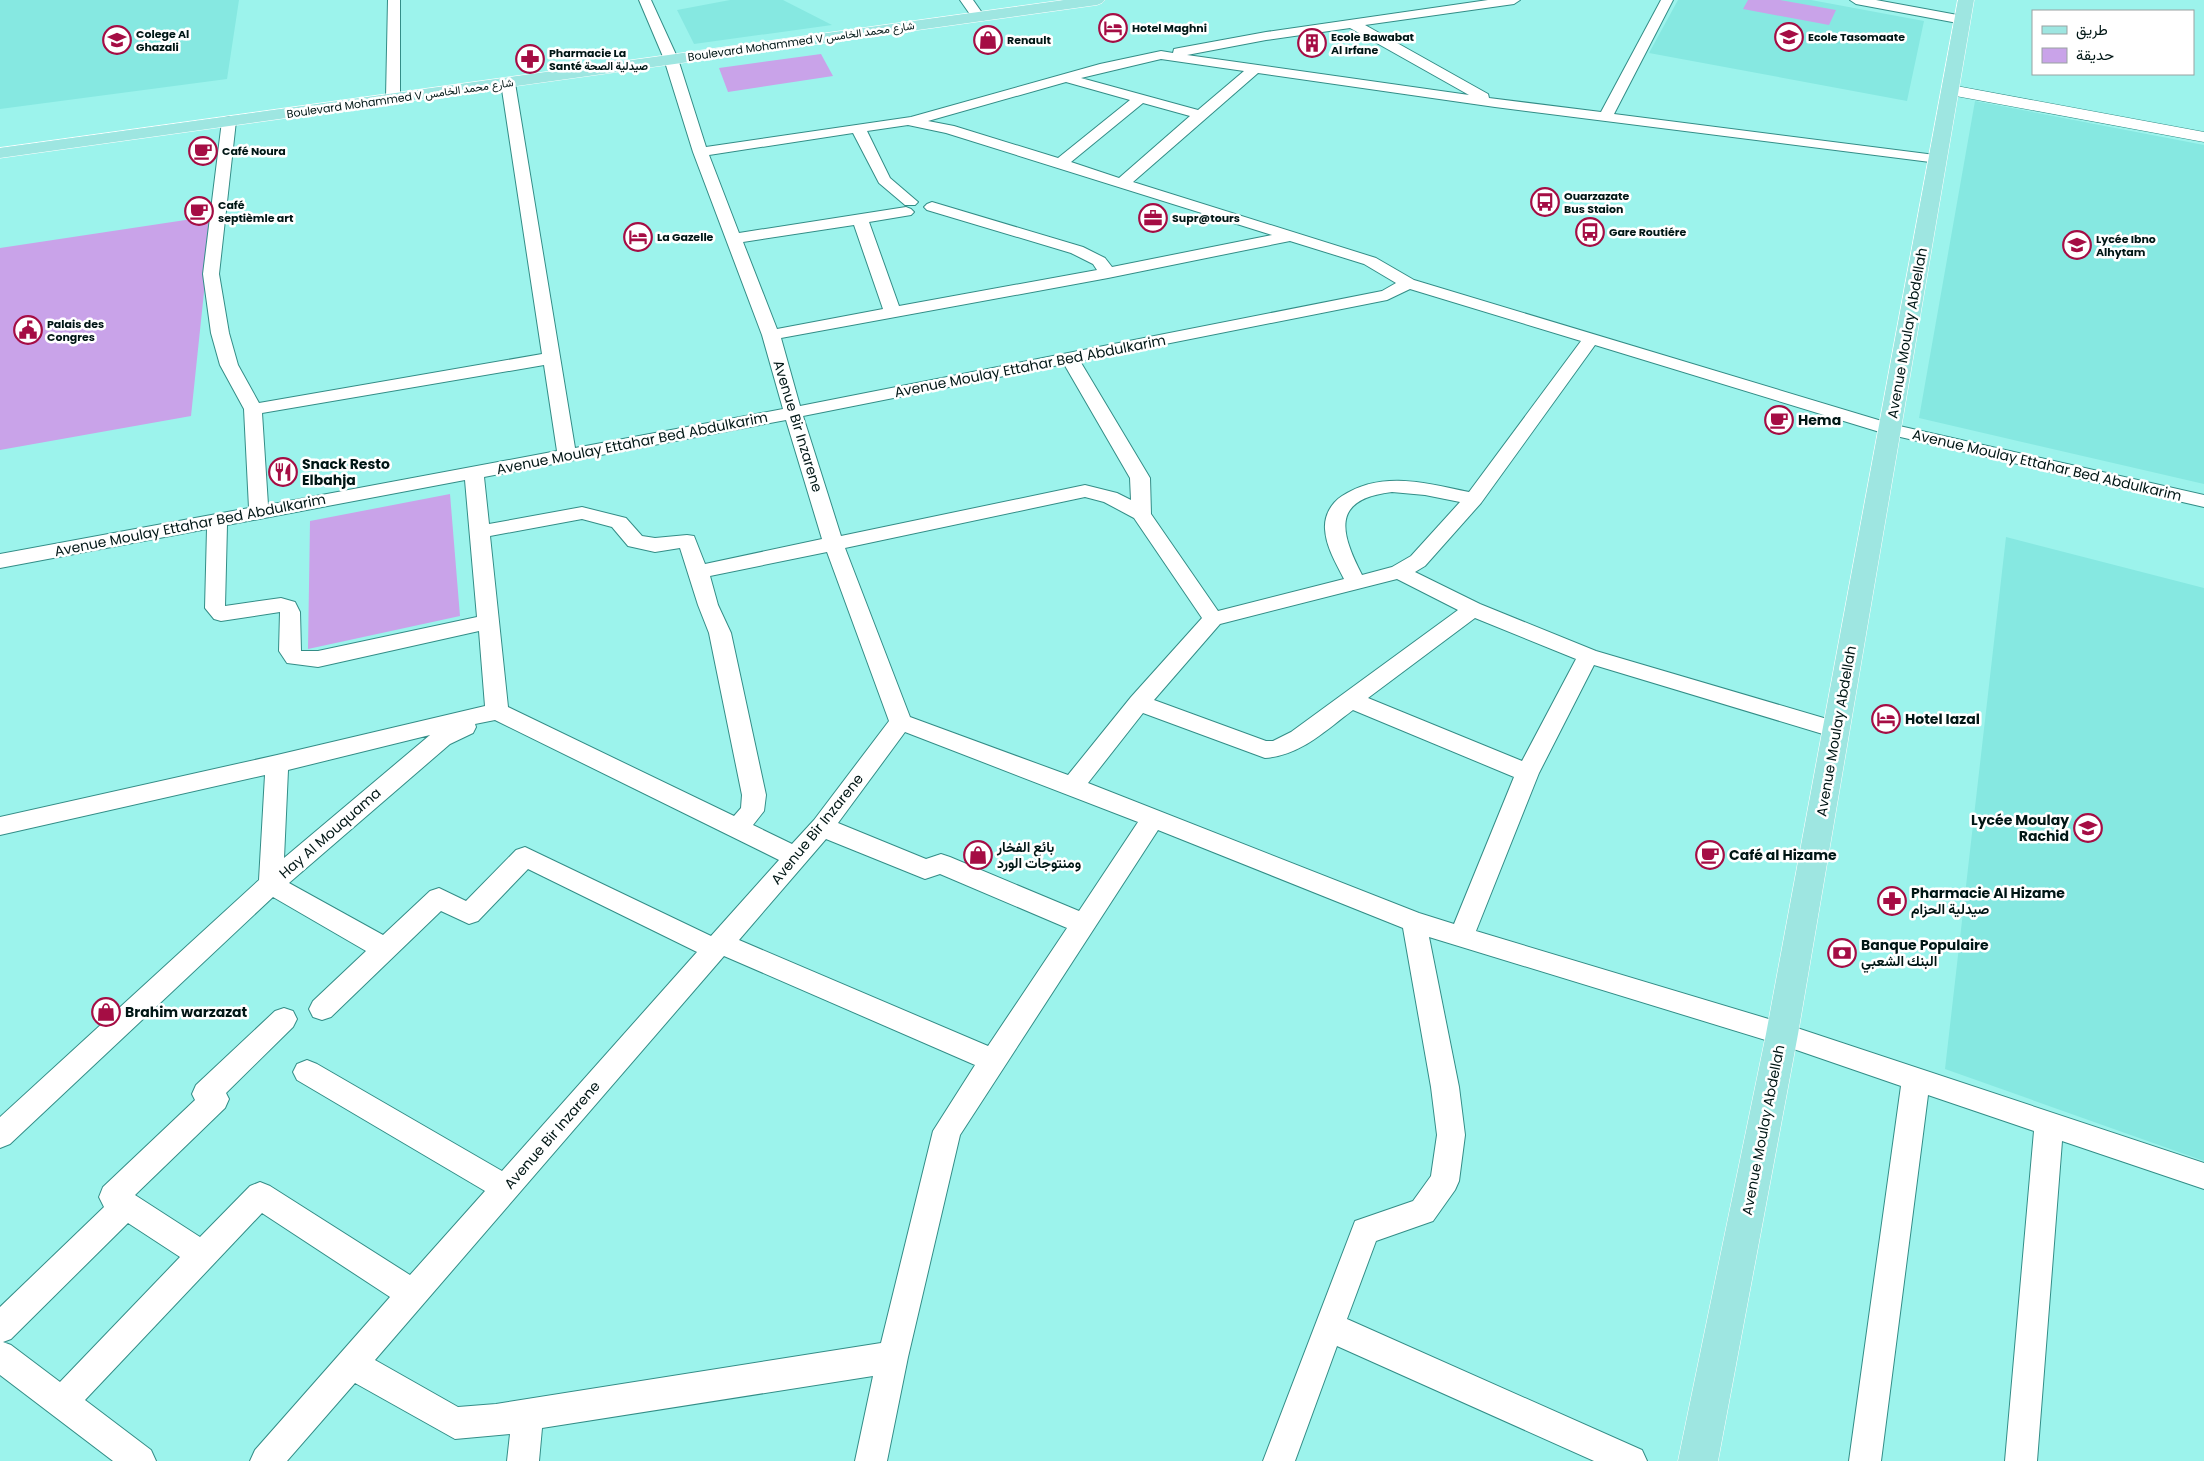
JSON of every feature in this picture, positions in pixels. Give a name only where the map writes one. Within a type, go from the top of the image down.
[{"type":"main road","name":"Boulevard Mohammed V شارع محمد الخامس","points":[[0,153],[1097,0]]},
{"type":"main road","name":"Avenue Moulay Abdellah","points":[[1698,1461],[1782,1034],[1965,10]]},
{"type":"street","points":[[393,97],[394,0]]},
{"type":"street","name":"Avenue Bir Inzarene","points":[[266,1461],[822,827],[901,722],[833,542],[792,412],[771,335],[700,152],[671,60],[645,0]]},
{"type":"street","points":[[966,0],[979,16]]},
{"type":"street","points":[[700,152],[908,120],[964,109],[1120,62],[1266,36],[1514,0]]},
{"type":"street","points":[[1606,116],[1667,0]]},
{"type":"street","points":[[1856,0],[1965,10]]},
{"type":"street","points":[[1354,24],[1495,104]]},
{"type":"street","points":[[1161,55],[1495,104],[1606,116],[1938,159]]},
{"type":"street","points":[[1122,183],[1254,69]]},
{"type":"street","points":[[1066,78],[1201,114]]},
{"type":"street","points":[[508,83],[567,454]]},
{"type":"street","points":[[1951,90],[2204,137]]},
{"type":"street","points":[[1060,164],[1141,98]]},
{"type":"street","name":"Avenue Moulay Ettahar Bed Abdulkarim","points":[[908,120],[949,129],[1370,261],[1408,283],[1890,429],[2204,501]]},
{"type":"street","points":[[229,121],[211,274],[220,333],[229,365],[253,409],[259,512]]},
{"type":"street","points":[[858,128],[884,180],[908,207],[919,214],[925,213],[932,206],[1077,250],[1099,261],[1108,273]]},
{"type":"street","points":[[734,239],[860,219],[908,207]]},
{"type":"street","points":[[860,219],[893,313]]},
{"type":"street","points":[[771,335],[1292,237]]},
{"type":"street","name":"Avenue Moulay Ettahar Bed Abdulkarim","points":[[0,561],[217,519],[474,473],[1069,358],[1387,295],[1408,283]]},
{"type":"street","points":[[1072,786],[1139,703],[1213,619],[1355,581],[1399,572],[1418,561],[1474,499],[1591,338]]},
{"type":"street","points":[[253,409],[552,358]]},
{"type":"street","points":[[1069,358],[1140,478],[1141,514]]},
{"type":"street","points":[[474,473],[497,710]]},
{"type":"street","points":[[1355,581],[1340,549],[1334,530],[1336,514],[1339,508],[1355,494],[1374,487],[1404,486],[1474,499]]},
{"type":"street","points":[[698,572],[833,542],[1084,491],[1110,497],[1141,514],[1213,619]]},
{"type":"street","points":[[480,532],[582,513],[619,522],[635,541],[655,545],[687,541],[708,605],[720,633],[754,794],[752,811],[737,828]]},
{"type":"street","points":[[217,519],[215,608],[221,614],[281,605],[288,607],[290,612],[290,651],[295,658],[318,659],[488,622]]},
{"type":"street","points":[[1399,572],[1474,609],[1588,656],[1836,730]]},
{"type":"street","points":[[1139,703],[1265,750],[1277,749],[1299,738],[1474,609]]},
{"type":"street","points":[[1462,936],[1527,773],[1588,656]]},
{"type":"street","points":[[1351,700],[1527,773]]},
{"type":"street","points":[[0,826],[277,764],[497,710],[796,857]]},
{"type":"street","name":"Hay Al Mouquama","points":[[0,1135],[271,884],[442,738],[497,710]]},
{"type":"street","points":[[901,722],[1072,786],[1414,922],[1782,1034],[2204,1176]]},
{"type":"street","points":[[277,764],[271,884],[385,949]]},
{"type":"street","points":[[870,1461],[947,1131],[992,1060],[1153,819]]},
{"type":"street","points":[[822,827],[925,869],[941,864],[1083,924]]},
{"type":"street","points":[[322,1008],[439,898],[469,914],[525,857],[717,946],[992,1060]]},
{"type":"street","points":[[1279,1461],[1365,1231],[1423,1211],[1445,1181],[1451,1135],[1445,1087],[1414,922]]},
{"type":"street","points":[[202,1255],[113,1197],[215,1099],[206,1094],[284,1019]]},
{"type":"street","points":[[307,1072],[506,1188]]},
{"type":"street","points":[[1865,1461],[1916,1079]]},
{"type":"street","points":[[2021,1461],[2049,1124]]},
{"type":"street","points":[[62,1402],[260,1195],[412,1294]]},
{"type":"street","points":[[0,1328],[126,1206]]},
{"type":"street","points":[[1330,1327],[1631,1461]]},
{"type":"street","points":[[0,1356],[140,1461]]},
{"type":"street","points":[[351,1364],[454,1423],[528,1415],[893,1357]]},
{"type":"street","points":[[523,1461],[528,1415]]},
{"type":"shaded area","name":"Colege Al Ghazali","points":[[0,0],[239,0],[227,79],[0,109]]},
{"type":"shaded area","points":[[730,0],[783,0],[832,25],[694,44],[677,10]]},
{"type":"shaded area","name":"Ecole Tasomaate","points":[[1678,0],[1811,0],[1924,21],[1907,101],[1649,53]]},
{"type":"shaded area","name":"Lycée Ibno Alhytam","points":[[1975,101],[2204,145],[2204,484],[1919,418]]},
{"type":"shaded area","name":"Lycée Moulay Rachid","points":[[2006,537],[2204,588],[2204,1161],[1945,1069]]},
{"type":"green space","points":[[1748,0],[1780,0],[1836,10],[1829,25],[1743,9]]},
{"type":"green space","points":[[821,54],[833,76],[728,92],[719,68]]},
{"type":"green space","points":[[212,216],[191,416],[0,450],[0,248]]},
{"type":"green space","points":[[450,494],[460,616],[308,649],[310,521]]},
{"type":"place","name":"Hotel Maghni","points":[[1113,28]]},
{"type":"place","name":"Ecole Tasomaate","points":[[1789,37]]},
{"type":"place","name":"Colege Al Ghazali","points":[[117,40]]},
{"type":"place","name":"Renault","points":[[988,40]]},
{"type":"place","name":"Ecole Bawabat Al Irfane","points":[[1312,43]]},
{"type":"place","name":"Pharmacie La Santé صيدلية الصحة","points":[[530,59]]},
{"type":"place","name":"Café Noura","points":[[203,151]]},
{"type":"place","name":"Ouarzazate Bus Staion","points":[[1545,202]]},
{"type":"place","name":"Café septièmle art","points":[[199,211]]},
{"type":"place","name":"Supr@tours","points":[[1153,218]]},
{"type":"place","name":"Gare Routiére","points":[[1590,232]]},
{"type":"place","name":"La Gazelle","points":[[638,237]]},
{"type":"place","name":"Lycée Ibno Alhytam","points":[[2077,245]]},
{"type":"place","name":"Palais des Congres","points":[[28,330]]},
{"type":"place","name":"Hema","points":[[1779,420]]},
{"type":"place","name":"Snack Resto Elbahja","points":[[283,472]]},
{"type":"place","name":"Hotel Iazal","points":[[1886,719]]},
{"type":"place","name":"Lycée Moulay Rachid","points":[[2088,828]]},
{"type":"place","name":"بائع الفخار ومنتوجات الورد","points":[[978,855]]},
{"type":"place","name":"Café al Hizame","points":[[1710,855]]},
{"type":"place","name":"Pharmacie Al Hizame صيدلية الحزام","points":[[1892,901]]},
{"type":"place","name":"Banque Populaire البنك الشعبي","points":[[1842,953]]},
{"type":"place","name":"Brahim warzazat","points":[[106,1012]]}]
